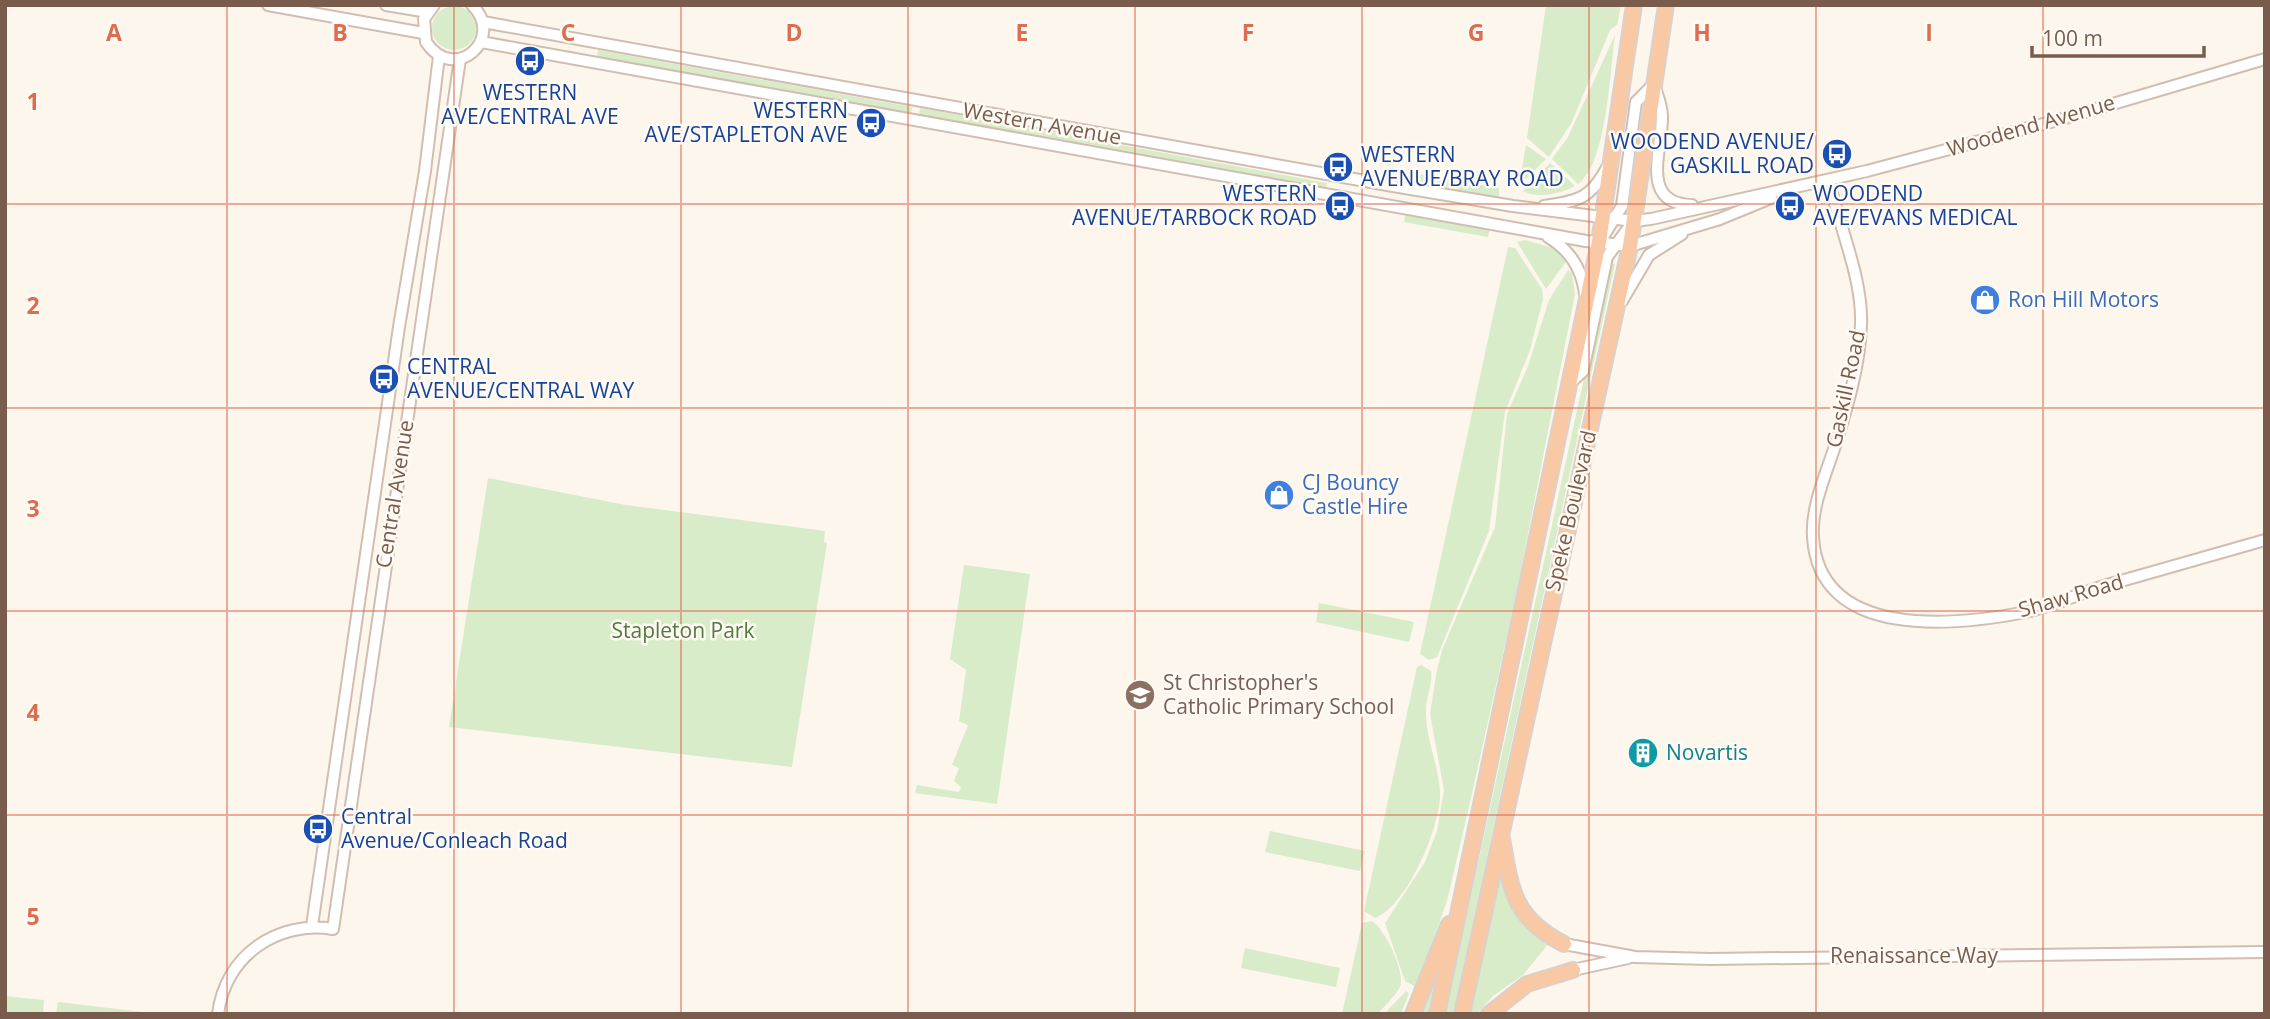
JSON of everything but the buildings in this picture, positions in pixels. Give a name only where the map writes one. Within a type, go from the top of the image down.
[{"type":"highway","name":"Speke Boulevard","points":[[1437,1014],[1599,242],[1608,218],[1611,160],[1634,5]]},
{"type":"highway","name":"Speke Boulevard","points":[[1462,1014],[1614,318],[1623,245],[1634,221],[1666,5]]},
{"type":"highway","points":[[1501,830],[1509,880],[1523,914],[1543,933],[1564,943]]},
{"type":"highway","points":[[1413,1014],[1462,893]]},
{"type":"highway","points":[[1489,1014],[1527,984],[1573,970]]},
{"type":"street","points":[[268,5],[423,33]]},
{"type":"street","points":[[386,5],[431,9],[423,33],[426,42],[439,56],[460,59],[469,55],[481,42],[483,22],[472,5]]},
{"type":"street","name":"Western Avenue","points":[[483,22],[917,102],[1527,208],[1634,221]]},
{"type":"street","name":"Western Avenue","points":[[481,42],[1539,233],[1623,245]]},
{"type":"street","name":"Central Avenue","points":[[439,56],[425,171],[399,327],[312,926],[333,929],[460,59]]},
{"type":"street","name":"Woodend Avenue","points":[[1634,221],[1829,181],[2062,119],[2265,59]]},
{"type":"street","points":[[1654,84],[1662,115],[1657,175],[1661,191],[1670,200],[1681,205],[1707,206]]},
{"type":"street","points":[[1608,218],[1622,206],[1636,102],[1654,84]]},
{"type":"street","points":[[1527,208],[1585,196],[1595,190],[1611,160]]},
{"type":"street","name":"Gaskill Road","points":[[1829,181],[1848,249],[1861,314],[1844,416],[1817,504],[1813,536],[1821,574],[1835,594]]},
{"type":"street","name":"Woodend Avenue","points":[[1623,245],[1720,219],[1796,188]]},
{"type":"street","points":[[1614,318],[1649,255],[1675,238],[1720,219]]},
{"type":"street","points":[[1539,233],[1567,250],[1584,283],[1587,301]]},
{"type":"street","points":[[1569,384],[1583,371],[1607,257],[1623,245]]},
{"type":"street","name":"Shaw Road","points":[[1835,594],[1857,608],[1879,614],[1918,621],[1962,621],[2029,611],[2265,540]]},
{"type":"street","points":[[219,1009],[225,985],[248,952],[273,937],[312,926]]},
{"type":"street","name":"Renaissance Way","points":[[1564,943],[1634,957],[1710,959],[2265,953]]},
{"type":"street","points":[[1573,970],[1634,957]]},
{"type":"green space","points":[[1546,5],[1621,5],[1617,25],[1610,30],[1572,122],[1549,157],[1527,138]]},
{"type":"green space","points":[[454,6],[470,12],[476,28],[470,44],[454,50],[438,44],[432,28],[438,12]]},
{"type":"green space","points":[[1615,35],[1601,137],[1588,173],[1578,184],[1552,159],[1568,137]]},
{"type":"green space","points":[[598,50],[912,107],[911,114],[597,57]]},
{"type":"green space","points":[[920,108],[1327,183],[1326,188],[919,115]]},
{"type":"green space","points":[[1526,145],[1546,159],[1526,179],[1520,179]]},
{"type":"green space","points":[[1550,163],[1575,186],[1549,194],[1535,195],[1523,191]]},
{"type":"green space","points":[[1411,173],[1499,188],[1499,197],[1411,181]]},
{"type":"green space","points":[[1405,214],[1490,229],[1488,237],[1404,222]]},
{"type":"green space","points":[[1525,240],[1556,249],[1566,262],[1546,289],[1517,242]]},
{"type":"green space","points":[[1508,247],[1515,248],[1542,289],[1543,299],[1530,350],[1505,412],[1489,531],[1437,657],[1429,660],[1420,654]]},
{"type":"green space","points":[[1609,264],[1615,264],[1453,1014],[1445,1014]]},
{"type":"green space","points":[[1568,270],[1572,273],[1575,294],[1515,600],[1447,901],[1416,987],[1405,981],[1385,923],[1425,862],[1437,831],[1444,790],[1430,714],[1436,675],[1442,650],[1495,527],[1507,414],[1528,366],[1549,300]]},
{"type":"green space","name":"Stapleton Park","points":[[488,478],[626,505],[825,531],[824,542],[827,543],[792,767],[449,727]]},
{"type":"green space","points":[[964,565],[1030,574],[997,804],[915,793],[917,785],[959,792],[961,787],[954,781],[959,768],[952,765],[968,725],[959,721],[966,670],[950,659]]},
{"type":"green space","points":[[1319,603],[1414,622],[1409,642],[1316,622]]},
{"type":"green space","points":[[1421,665],[1431,671],[1426,708],[1428,733],[1439,783],[1439,807],[1428,844],[1410,882],[1387,911],[1375,918],[1364,911],[1417,667]]},
{"type":"green space","points":[[1270,831],[1365,851],[1360,871],[1265,852]]},
{"type":"green space","points":[[1498,873],[1518,916],[1550,942],[1523,975],[1493,996],[1477,1014],[1467,1014]]},
{"type":"green space","points":[[1372,921],[1383,933],[1393,952],[1400,972],[1400,987],[1378,1014],[1342,1014],[1362,923]]},
{"type":"green space","points":[[1245,948],[1340,968],[1336,987],[1241,968]]},
{"type":"green space","points":[[1445,954],[1432,1014],[1419,1014]]},
{"type":"green space","points":[[1406,991],[1409,993],[1401,1014],[1384,1014]]},
{"type":"green space","points":[[5,996],[44,1000],[43,1014],[5,1014]]},
{"type":"green space","points":[[58,1002],[160,1014],[56,1014]]},
{"type":"place","name":"WESTERN AVE/CENTRAL AVE","points":[[530,61]]},
{"type":"place","name":"WESTERN AVE/STAPLETON AVE","points":[[871,123]]},
{"type":"place","name":"WOODEND AVENUE/ GASKILL ROAD","points":[[1837,154]]},
{"type":"place","name":"WESTERN AVENUE/BRAY ROAD","points":[[1338,167]]},
{"type":"place","name":"WESTERN AVENUE/TARBOCK ROAD","points":[[1340,206]]},
{"type":"place","name":"WOODEND AVE/EVANS MEDICAL","points":[[1790,206]]},
{"type":"place","name":"Ron Hill Motors","points":[[1985,300]]},
{"type":"place","name":"CENTRAL AVENUE/CENTRAL WAY","points":[[384,379]]},
{"type":"place","name":"CJ Bouncy Castle Hire","points":[[1279,495]]},
{"type":"place","name":"St Christopher's Catholic Primary School","points":[[1140,695]]},
{"type":"place","name":"Novartis","points":[[1643,753]]},
{"type":"place","name":"Central Avenue/Conleach Road","points":[[318,829]]}]
